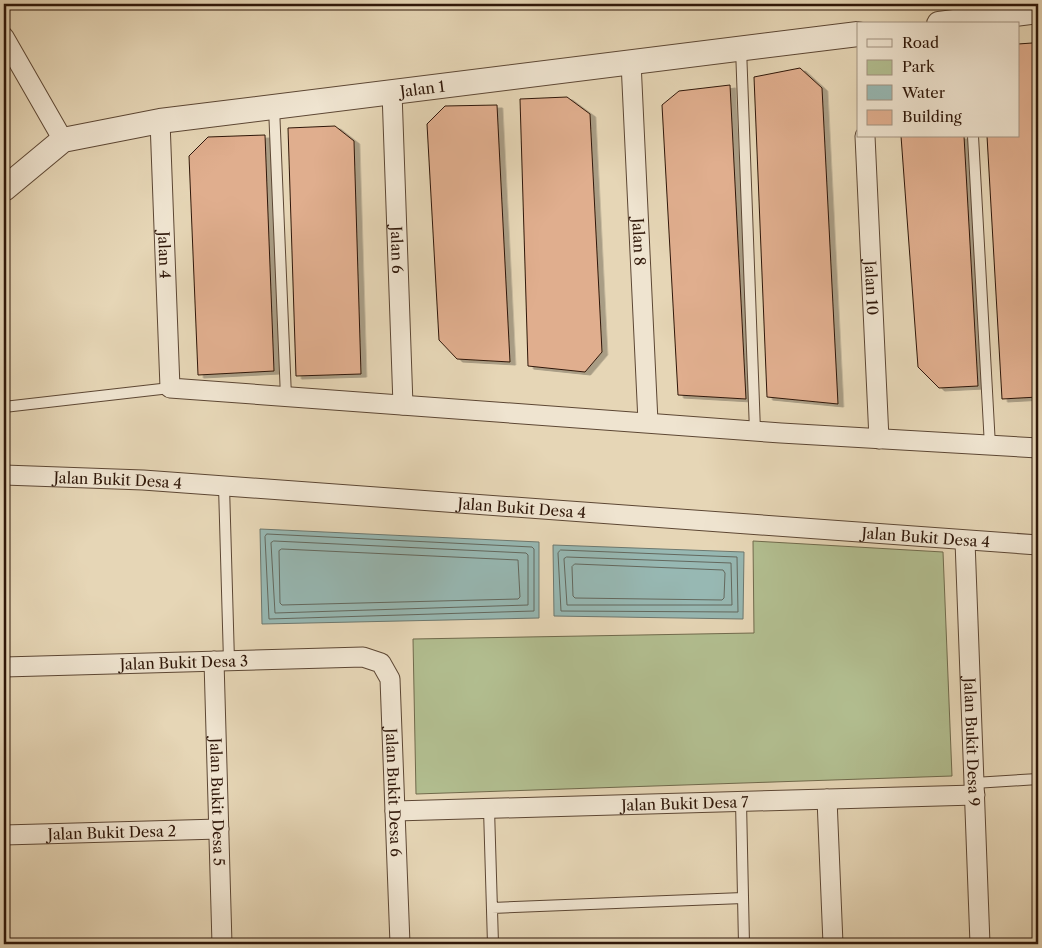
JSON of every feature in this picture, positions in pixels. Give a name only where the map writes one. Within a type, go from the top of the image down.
[{"type":"street","points":[[967,22],[1038,11]]},
{"type":"street","name":"Jalan 1","points":[[4,189],[63,140],[160,121],[857,34]]},
{"type":"street","points":[[4,38],[63,140]]},
{"type":"street","name":"Jalan 8","points":[[631,62],[648,422]]},
{"type":"street","name":"Jalan 6","points":[[392,92],[403,405]]},
{"type":"street","name":"Jalan 4","points":[[160,121],[170,388]]},
{"type":"street","name":"Jalan 10","points":[[865,138],[879,439]]},
{"type":"street","points":[[170,388],[648,422],[755,432],[1038,448]]},
{"type":"street","name":"Jalan Bukit Desa 4","points":[[4,475],[143,480],[1038,545]]},
{"type":"street","name":"Jalan Bukit Desa 9","points":[[965,541],[980,944]]},
{"type":"street","name":"Jalan Bukit Desa 3","points":[[4,667],[363,657]]},
{"type":"street","name":"Jalan Bukit Desa 6","points":[[363,657],[381,663],[390,679],[400,944]]},
{"type":"street","name":"Jalan Bukit Desa 5","points":[[222,661],[219,829],[222,944]]},
{"type":"street","name":"Jalan Bukit Desa 7","points":[[395,811],[827,799],[974,789]]},
{"type":"street","points":[[827,799],[833,944]]},
{"type":"street","name":"Jalan Bukit Desa 2","points":[[4,835],[219,829]]},
{"type":"lane","points":[[741,48],[755,432]]},
{"type":"lane","points":[[274,107],[286,397]]},
{"type":"lane","points":[[973,138],[990,446]]},
{"type":"lane","points":[[4,407],[170,388]]},
{"type":"lane","points":[[222,661],[224,486]]},
{"type":"lane","points":[[974,789],[1038,779]]},
{"type":"lane","points":[[741,802],[744,944]]},
{"type":"lane","points":[[489,809],[494,944]]},
{"type":"lane","points":[[492,908],[743,898]]},
{"type":"green space","points":[[753,541],[943,552],[952,776],[416,794],[413,639],[754,633]]},
{"type":"water","points":[[260,529],[539,542],[539,618],[262,624]]},
{"type":"water","points":[[553,545],[744,552],[743,619],[554,616]]},
{"type":"building","points":[[1032,43],[1038,48],[1038,397],[1002,399],[987,138],[1020,138],[1020,44]]},
{"type":"building","points":[[800,68],[822,88],[838,404],[767,397],[754,77]]},
{"type":"building","points":[[730,85],[746,399],[678,395],[662,105],[679,91]]},
{"type":"building","points":[[567,97],[590,114],[602,352],[585,372],[528,366],[520,99]]},
{"type":"building","points":[[497,105],[510,362],[457,359],[439,340],[427,124],[445,106]]},
{"type":"building","points":[[335,126],[354,141],[361,374],[296,376],[288,128]]},
{"type":"building","points":[[265,135],[274,371],[198,375],[189,156],[208,137]]},
{"type":"building","points":[[901,138],[964,138],[978,386],[939,388],[918,367]]}]
